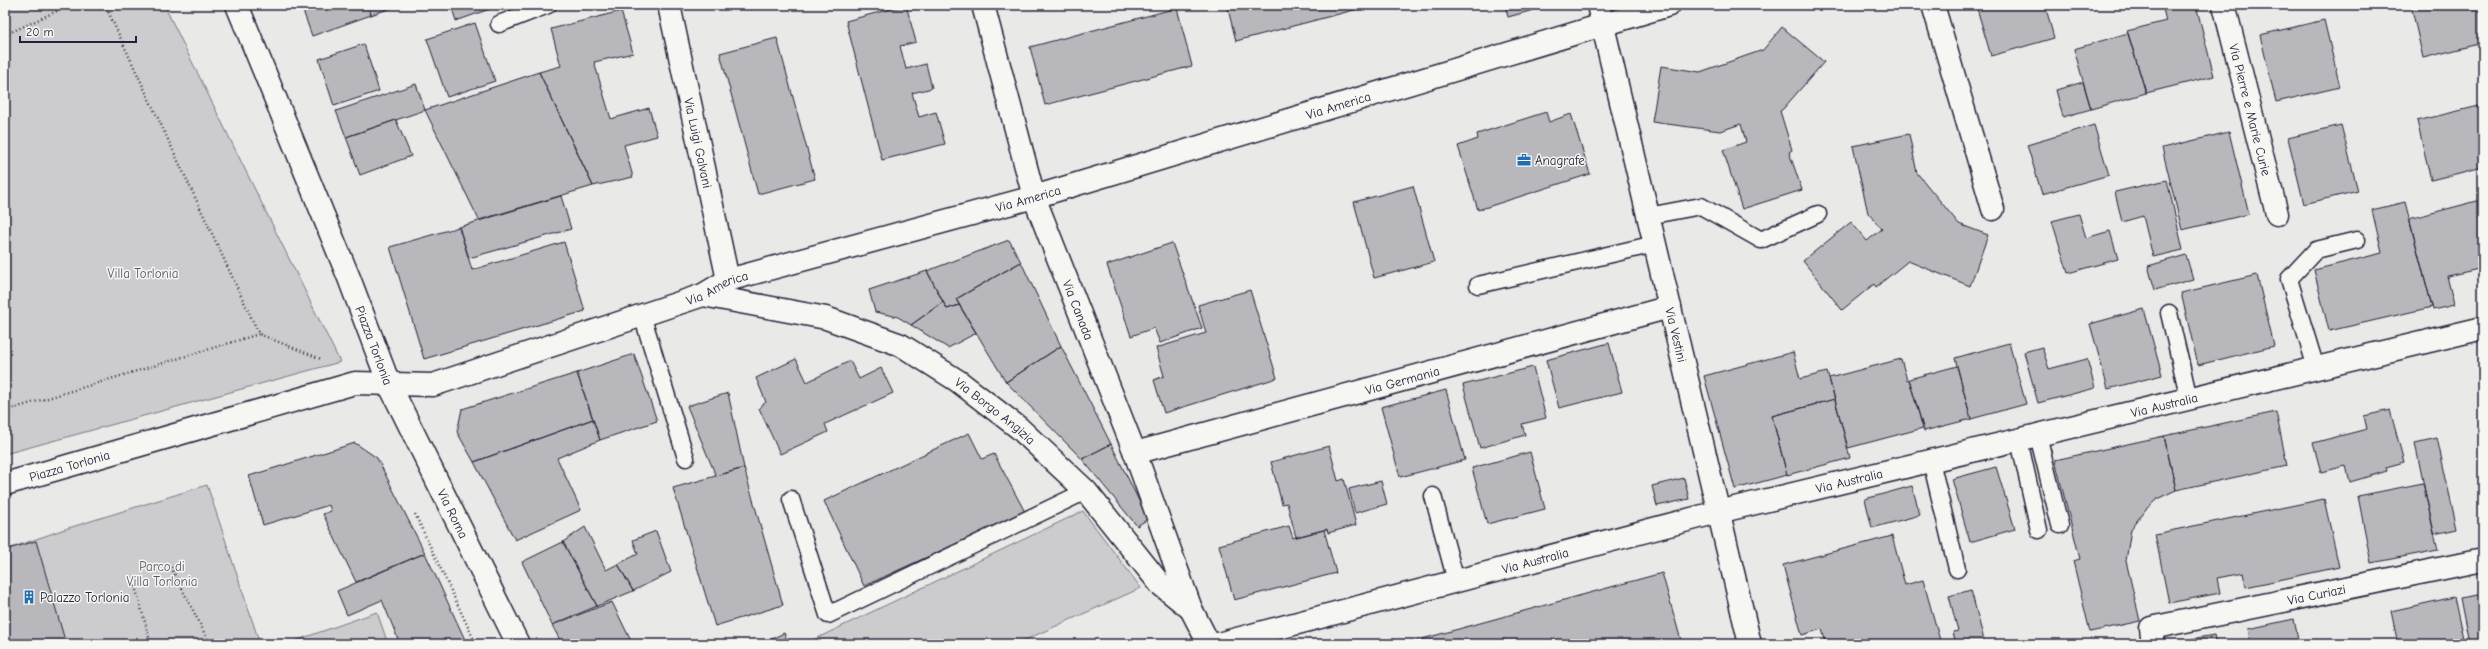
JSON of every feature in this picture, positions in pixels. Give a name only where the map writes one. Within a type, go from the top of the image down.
[{"type":"street","name":"Piazza Torlonia","points":[[5,484],[354,383],[389,384],[349,278],[237,5]]},
{"type":"street","name":"Via Luigi Galvani","points":[[669,5],[728,280]]},
{"type":"street","name":"Via Canada","points":[[983,5],[1034,197],[1135,453],[1191,609]]},
{"type":"street","name":"Via America","points":[[389,384],[433,385],[703,295],[728,280],[1034,197],[1600,15],[1669,5]]},
{"type":"street","points":[[1933,5],[1993,209]]},
{"type":"street","name":"Via Pierre e Marie Curie","points":[[2224,5],[2277,214]]},
{"type":"street","name":"Via Vestini","points":[[1600,15],[1750,644]]},
{"type":"street","name":"Via Borgo Angizia","points":[[703,295],[826,318],[901,345],[958,381],[1019,428],[1086,491],[1160,584],[1191,609],[1209,644]]},
{"type":"street","name":"Via Germania","points":[[1135,453],[1670,307]]},
{"type":"street","name":"Via Australia","points":[[1218,644],[1718,512],[2483,328]]},
{"type":"street","name":"Via Roma","points":[[389,384],[518,644]]},
{"type":"street","name":"Via Curiazi","points":[[2152,636],[2483,560]]},
{"type":"lane","points":[[499,24],[548,5]]},
{"type":"lane","points":[[1648,216],[1702,206],[1761,240],[1818,214]]},
{"type":"lane","points":[[2316,368],[2289,279],[2316,250],[2357,240]]},
{"type":"lane","points":[[1478,285],[1655,244]]},
{"type":"lane","points":[[2169,313],[2189,399]]},
{"type":"lane","points":[[642,316],[686,458]]},
{"type":"lane","points":[[2028,437],[2060,525]]},
{"type":"lane","points":[[2028,437],[2040,530]]},
{"type":"lane","points":[[1931,461],[1956,569]]},
{"type":"lane","points":[[791,499],[828,615],[1086,491]]},
{"type":"lane","points":[[1433,496],[1456,581]]},
{"type":"path","points":[[5,35],[70,5]]},
{"type":"path","points":[[105,5],[259,334]]},
{"type":"path","points":[[5,411],[259,334],[322,360]]},
{"type":"path","points":[[171,567],[210,644]]},
{"type":"path","points":[[134,586],[151,644]]},
{"type":"green space","name":"Villa Torlonia","points":[[5,5],[164,5],[340,362],[5,454]]},
{"type":"green space","name":"Parco di Villa Torlonia","points":[[207,485],[260,644],[5,644],[5,550],[62,530]]},
{"type":"green space","points":[[1083,511],[1141,588],[1016,644],[812,644],[811,641]]},
{"type":"green space","points":[[377,612],[388,644],[286,644]]},
{"type":"building","points":[[301,5],[368,5],[371,15],[312,36]]},
{"type":"building","points":[[368,5],[400,5],[371,15]]},
{"type":"building","points":[[451,5],[501,5],[456,21]]},
{"type":"building","points":[[906,5],[916,42],[900,46],[906,69],[926,64],[932,88],[912,93],[919,117],[936,112],[945,144],[882,160],[846,21]]},
{"type":"building","points":[[1227,5],[1373,5],[1236,41]]},
{"type":"building","points":[[1505,5],[1552,5],[1508,17]]},
{"type":"building","points":[[1976,5],[2045,5],[2054,38],[1991,56]]},
{"type":"building","points":[[2162,5],[2196,5],[2214,76],[2146,93],[2127,31],[2166,21]]},
{"type":"building","points":[[2411,5],[2483,5],[2483,43],[2423,58]]},
{"type":"building","points":[[1177,8],[1192,66],[1045,105],[1030,47]]},
{"type":"building","points":[[621,11],[633,53],[594,62],[611,119],[649,108],[657,136],[624,145],[633,177],[593,186],[539,72],[561,66],[551,29]]},
{"type":"building","points":[[2324,20],[2340,87],[2276,102],[2260,35]]},
{"type":"building","points":[[475,23],[495,81],[447,97],[427,39]]},
{"type":"building","points":[[1782,27],[1824,62],[1780,111],[1792,150],[1789,152],[1802,190],[1742,209],[1723,150],[1746,142],[1741,124],[1720,131],[1652,122],[1661,66],[1700,72],[1763,50]]},
{"type":"building","points":[[2128,33],[2146,93],[2091,109],[2074,49]]},
{"type":"building","points":[[777,38],[815,179],[758,194],[720,53]]},
{"type":"building","points":[[364,44],[379,91],[334,106],[319,59]]},
{"type":"building","points":[[539,72],[593,186],[479,220],[425,110]]},
{"type":"building","points":[[2083,82],[2091,109],[2063,117],[2056,90]]},
{"type":"building","points":[[416,84],[425,110],[346,137],[336,111]]},
{"type":"building","points":[[2483,105],[2483,167],[2431,180],[2417,121]]},
{"type":"building","name":"Anagrafe","points":[[1546,112],[1549,122],[1571,114],[1590,174],[1478,210],[1458,146],[1478,139],[1477,134]]},
{"type":"building","points":[[396,120],[411,156],[360,175],[346,137]]},
{"type":"building","points":[[2094,125],[2109,175],[2042,194],[2027,145]]},
{"type":"building","points":[[2341,125],[2358,191],[2304,204],[2288,138]]},
{"type":"building","points":[[2229,132],[2249,214],[2182,230],[2162,148]]},
{"type":"building","points":[[1909,134],[1917,173],[1959,224],[1988,235],[1970,286],[1908,261],[1876,287],[1874,284],[1842,310],[1803,261],[1851,222],[1867,241],[1882,229],[1868,213],[1853,146]]},
{"type":"building","points":[[2167,180],[2183,250],[2153,257],[2143,216],[2122,222],[2115,192]]},
{"type":"building","points":[[1413,186],[1434,262],[1374,278],[1354,202]]},
{"type":"building","points":[[561,196],[571,229],[469,258],[459,227]]},
{"type":"building","points":[[2481,200],[2483,209],[2483,268],[2447,276],[2454,305],[2433,310],[2409,219]]},
{"type":"building","points":[[2405,202],[2432,307],[2329,331],[2314,270],[2382,253],[2372,210]]},
{"type":"building","points":[[2079,214],[2086,238],[2110,231],[2118,259],[2068,273],[2052,221]]},
{"type":"building","points":[[459,227],[472,270],[564,242],[585,311],[424,359],[390,247]]},
{"type":"building","points":[[1009,240],[1021,262],[956,299],[959,305],[947,309],[927,271]]},
{"type":"building","points":[[1172,243],[1202,328],[1160,343],[1154,328],[1131,336],[1107,265]]},
{"type":"building","points":[[2186,255],[2193,279],[2155,290],[2148,266]]},
{"type":"building","points":[[1021,262],[1061,346],[1006,382],[956,299]]},
{"type":"building","points":[[927,271],[943,302],[911,325],[898,317],[875,312],[869,290]]},
{"type":"building","points":[[2257,275],[2274,346],[2198,365],[2181,293]]},
{"type":"building","points":[[1250,290],[1277,378],[1164,413],[1154,380],[1164,376],[1156,348],[1206,333],[1198,305]]},
{"type":"building","points":[[943,302],[947,309],[959,305],[976,333],[948,348],[911,325]]},
{"type":"building","points":[[2144,309],[2162,375],[2108,389],[2090,324]]},
{"type":"building","points":[[1609,343],[1622,392],[1559,408],[1546,360]]},
{"type":"building","points":[[2009,343],[2026,404],[1971,419],[1955,358]]},
{"type":"building","points":[[1061,346],[1111,444],[1082,459],[1006,382]]},
{"type":"building","points":[[2042,347],[2049,369],[2087,359],[2095,388],[2038,403],[2024,352]]},
{"type":"building","points":[[1793,352],[1800,379],[1827,372],[1835,399],[1772,416],[1787,475],[1735,489],[1704,376]]},
{"type":"building","points":[[634,354],[657,421],[600,440],[577,373]]},
{"type":"building","points":[[796,359],[807,382],[850,361],[859,379],[881,368],[893,393],[825,424],[828,432],[780,454],[759,408],[766,402],[756,378]]},
{"type":"building","points":[[1901,359],[1907,380],[1909,379],[1923,428],[1848,448],[1829,378]]},
{"type":"building","points":[[1957,366],[1971,419],[1924,431],[1909,379]]},
{"type":"building","points":[[1533,367],[1546,418],[1522,424],[1525,435],[1480,448],[1463,385]]},
{"type":"building","points":[[577,373],[593,419],[474,462],[457,432],[462,409]]},
{"type":"building","points":[[1446,390],[1465,460],[1400,477],[1381,407]]},
{"type":"building","points":[[728,393],[744,468],[716,476],[687,406]]},
{"type":"building","points":[[1835,399],[1850,458],[1787,475],[1772,416]]},
{"type":"building","points":[[2390,410],[2404,462],[2386,467],[2387,471],[2350,482],[2346,466],[2321,472],[2313,443],[2367,429],[2364,416]]},
{"type":"building","points":[[2276,412],[2287,466],[2176,490],[2164,436]]},
{"type":"building","points":[[593,419],[600,440],[557,458],[581,510],[515,540],[474,462]]},
{"type":"building","points":[[969,433],[982,459],[994,454],[1025,512],[864,586],[824,501]]},
{"type":"building","points":[[2164,436],[2176,490],[2157,499],[2145,510],[2131,529],[2126,561],[2140,621],[2090,632],[2073,561],[2080,559],[2055,460]]},
{"type":"building","points":[[2437,438],[2457,529],[2434,534],[2415,443]]},
{"type":"building","points":[[355,443],[377,458],[425,553],[356,582],[323,514],[331,511],[329,505],[263,525],[249,476]]},
{"type":"building","points":[[1111,444],[1148,519],[1137,526],[1082,459]]},
{"type":"building","points":[[1329,446],[1338,481],[1344,479],[1356,525],[1328,533],[1327,529],[1296,537],[1287,503],[1282,504],[1271,462]]},
{"type":"building","points":[[1530,452],[1545,509],[1487,524],[1472,468]]},
{"type":"building","points":[[1996,467],[2015,529],[1970,542],[1952,479]]},
{"type":"building","points":[[744,468],[783,605],[715,626],[673,488]]},
{"type":"building","points":[[1684,478],[1689,499],[1657,506],[1652,486]]},
{"type":"building","points":[[1381,481],[1387,504],[1355,513],[1349,489]]},
{"type":"building","points":[[2423,483],[2438,550],[2371,563],[2358,496]]},
{"type":"building","points":[[1912,486],[1920,515],[1872,528],[1865,499]]},
{"type":"building","points":[[2324,499],[2339,567],[2246,587],[2243,573],[2217,578],[2220,593],[2169,603],[2155,534]]},
{"type":"building","points":[[1289,526],[1293,538],[1324,530],[1336,573],[1234,600],[1219,545]]},
{"type":"building","points":[[585,527],[606,570],[618,564],[633,591],[597,606],[563,542]]},
{"type":"building","points":[[656,531],[671,572],[633,591],[618,564],[638,554],[633,540]]},
{"type":"building","points":[[1892,536],[1905,585],[1923,580],[1941,644],[1826,644],[1822,629],[1802,635],[1783,565]]},
{"type":"building","name":"Palazzo Torlonia","points":[[36,541],[66,644],[5,644],[5,550]]},
{"type":"building","points":[[563,542],[597,606],[552,625],[522,562]]},
{"type":"building","points":[[425,553],[467,644],[400,644],[382,600],[347,615],[337,591]]},
{"type":"building","points":[[1662,573],[1682,644],[1404,644]]},
{"type":"building","points":[[1971,590],[1985,644],[1956,644],[1953,632],[1958,631],[1949,596]]},
{"type":"building","points":[[2483,594],[2483,644],[2469,644],[2460,598]]},
{"type":"building","points":[[2454,597],[2464,644],[2398,644],[2391,611]]},
{"type":"building","points":[[612,602],[631,641],[624,644],[562,644],[552,625]]},
{"type":"building","points":[[2294,619],[2299,644],[2251,644],[2248,629]]},
{"type":"building","points":[[784,633],[789,644],[761,644]]},
{"type":"building","points":[[2214,635],[2216,644],[2169,643]]},
{"type":"place","name":"Anagrafe","points":[[1524,160]]},
{"type":"place","name":"Palazzo Torlonia","points":[[29,597]]}]
